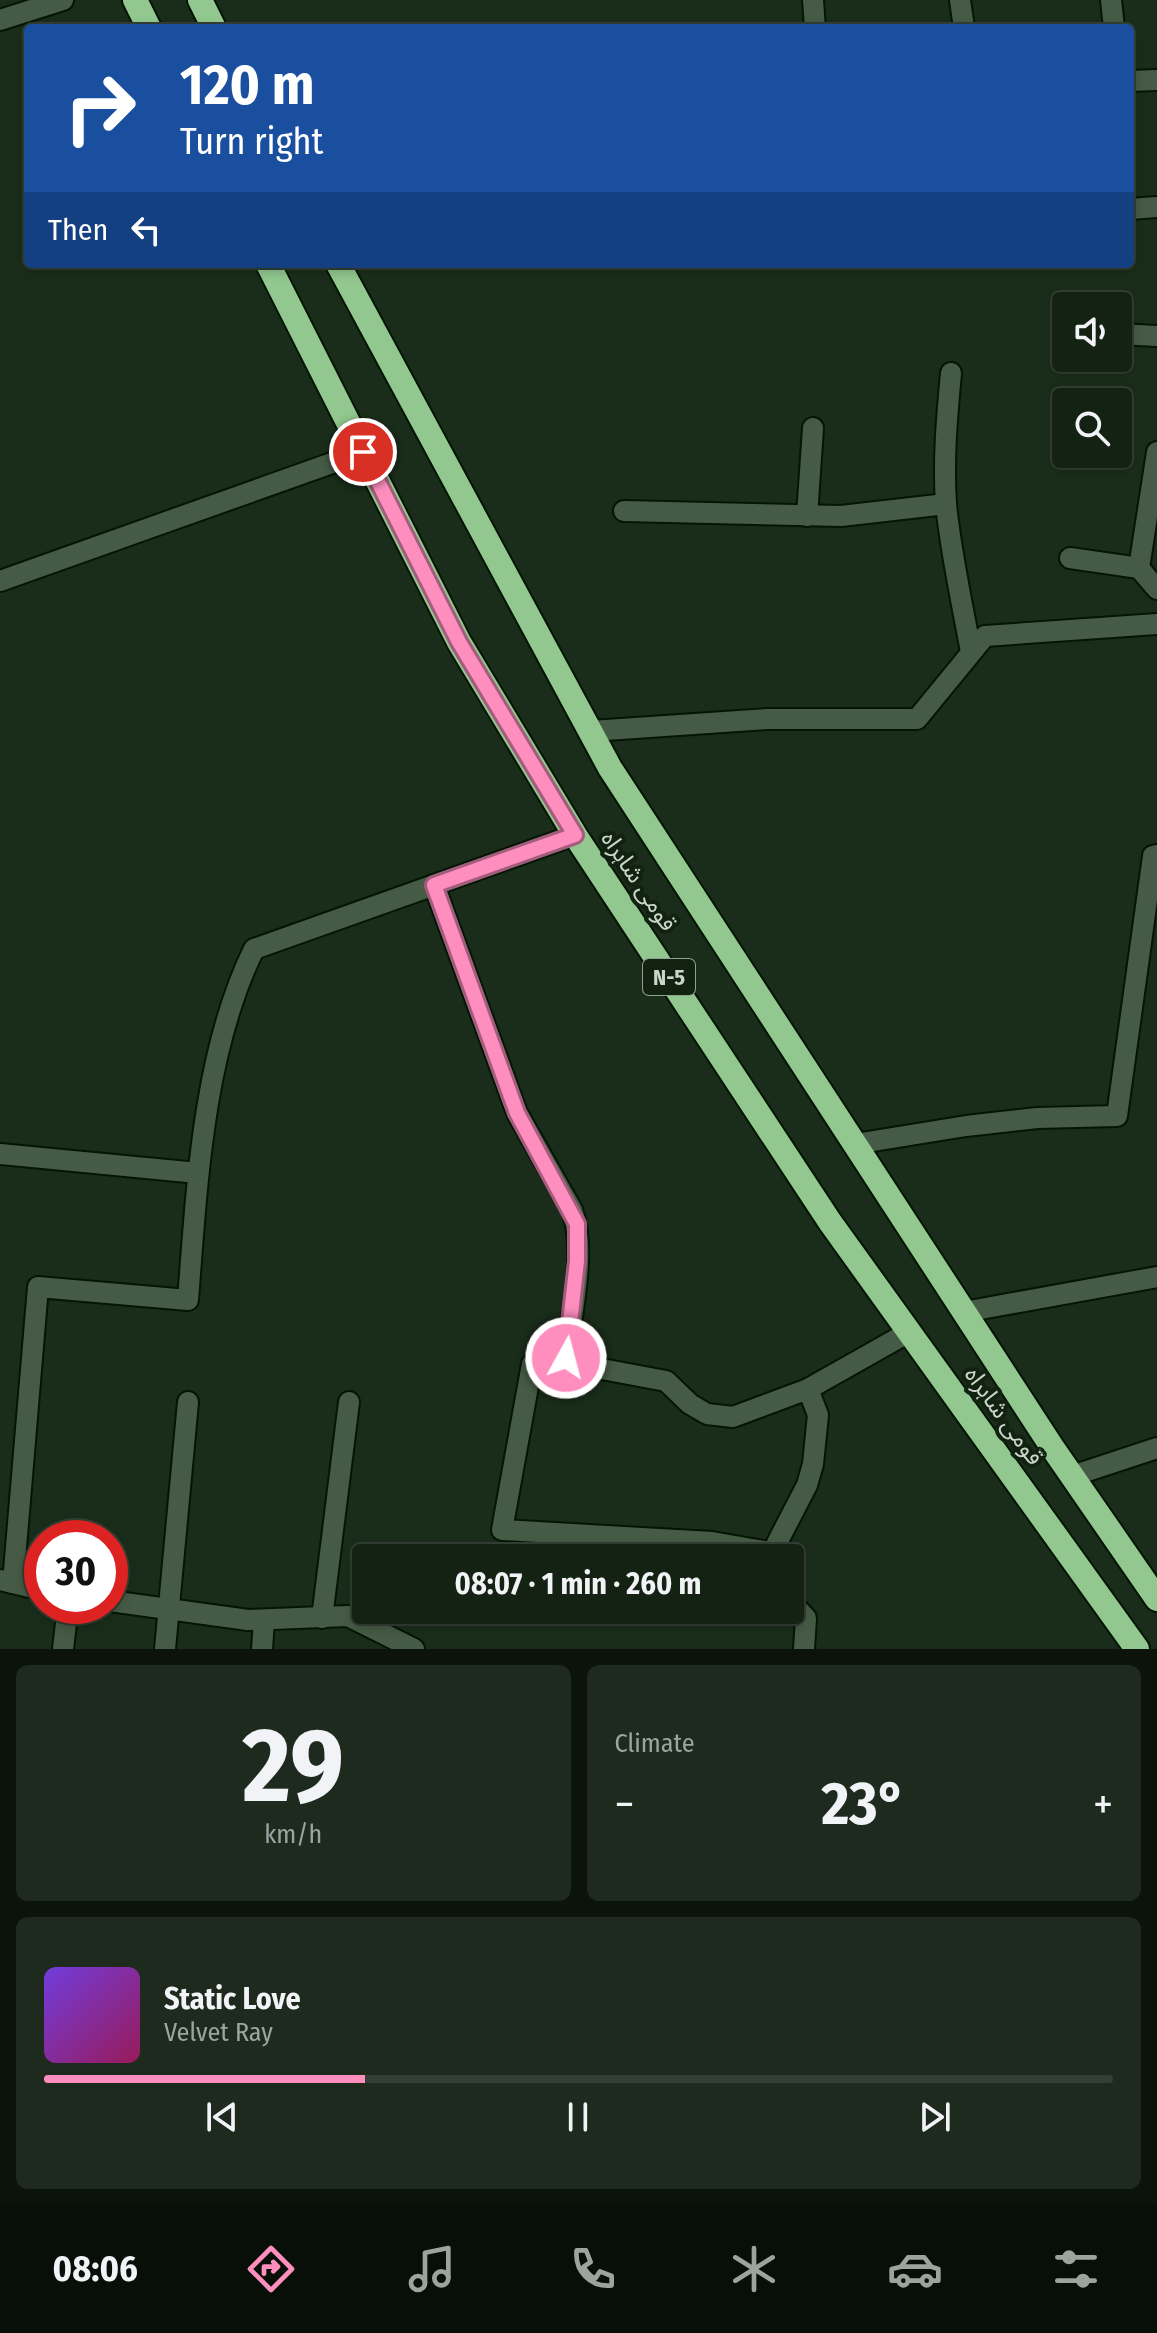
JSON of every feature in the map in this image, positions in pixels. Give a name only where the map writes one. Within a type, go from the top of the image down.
[{"type":"highway","points":[[135,0],[147,24]]},
{"type":"highway","points":[[200,0],[212,24]]},
{"type":"highway","name":"قومی شاہراہ","points":[[270,268],[459,642],[575,835],[830,1222],[1137,1649]]},
{"type":"highway","name":"قومی شاہراہ","points":[[340,268],[610,768],[964,1312],[1157,1599]]},
{"type":"street","points":[[0,20],[63,0]]},
{"type":"street","points":[[813,0],[815,24]]},
{"type":"street","points":[[960,0],[963,24]]},
{"type":"street","points":[[1111,0],[1114,24]]},
{"type":"street","points":[[1134,81],[1157,80]]},
{"type":"street","points":[[1134,209],[1157,207]]},
{"type":"street","points":[[1132,335],[1157,336]]},
{"type":"street","points":[[951,373],[946,435],[946,504],[971,652]]},
{"type":"street","points":[[807,516],[813,428]]},
{"type":"street","points":[[0,581],[363,452]]},
{"type":"street","points":[[1139,568],[1157,452]]},
{"type":"street","points":[[624,511],[841,516],[946,504]]},
{"type":"street","points":[[1070,558],[1139,568],[1157,589]]},
{"type":"street","points":[[591,731],[767,719],[917,719],[985,636],[1157,624]]},
{"type":"street","points":[[6,1581],[38,1287],[188,1300],[201,1144],[224,1031],[243,971],[254,949],[575,835]]},
{"type":"street","points":[[855,1144],[1022,1120],[1117,1116],[1153,856],[1157,855]]},
{"type":"street","points":[[434,885],[517,1113],[577,1224],[577,1261],[566,1358]]},
{"type":"street","points":[[0,1154],[198,1173]]},
{"type":"street","points":[[964,1312],[1157,1277]]},
{"type":"street","points":[[721,1544],[502,1530],[532,1364],[536,1359],[566,1358],[575,1364],[666,1381],[690,1404],[707,1414],[733,1417],[808,1389],[909,1332]]},
{"type":"street","points":[[777,1544],[807,1485],[813,1464],[818,1415],[808,1389]]},
{"type":"street","points":[[165,1649],[188,1402]]},
{"type":"street","points":[[322,1618],[349,1402]]},
{"type":"street","points":[[1072,1476],[1157,1448]]},
{"type":"street","points":[[128,1603],[264,1620],[348,1616],[414,1649]]},
{"type":"street","points":[[804,1616],[804,1649]]},
{"type":"street","points":[[262,1649],[264,1620]]},
{"type":"street","points":[[63,1649],[66,1624]]},
{"type":"route","points":[[363,452],[459,642],[575,835],[434,885],[517,1113],[577,1224],[577,1261],[566,1358]]}]
